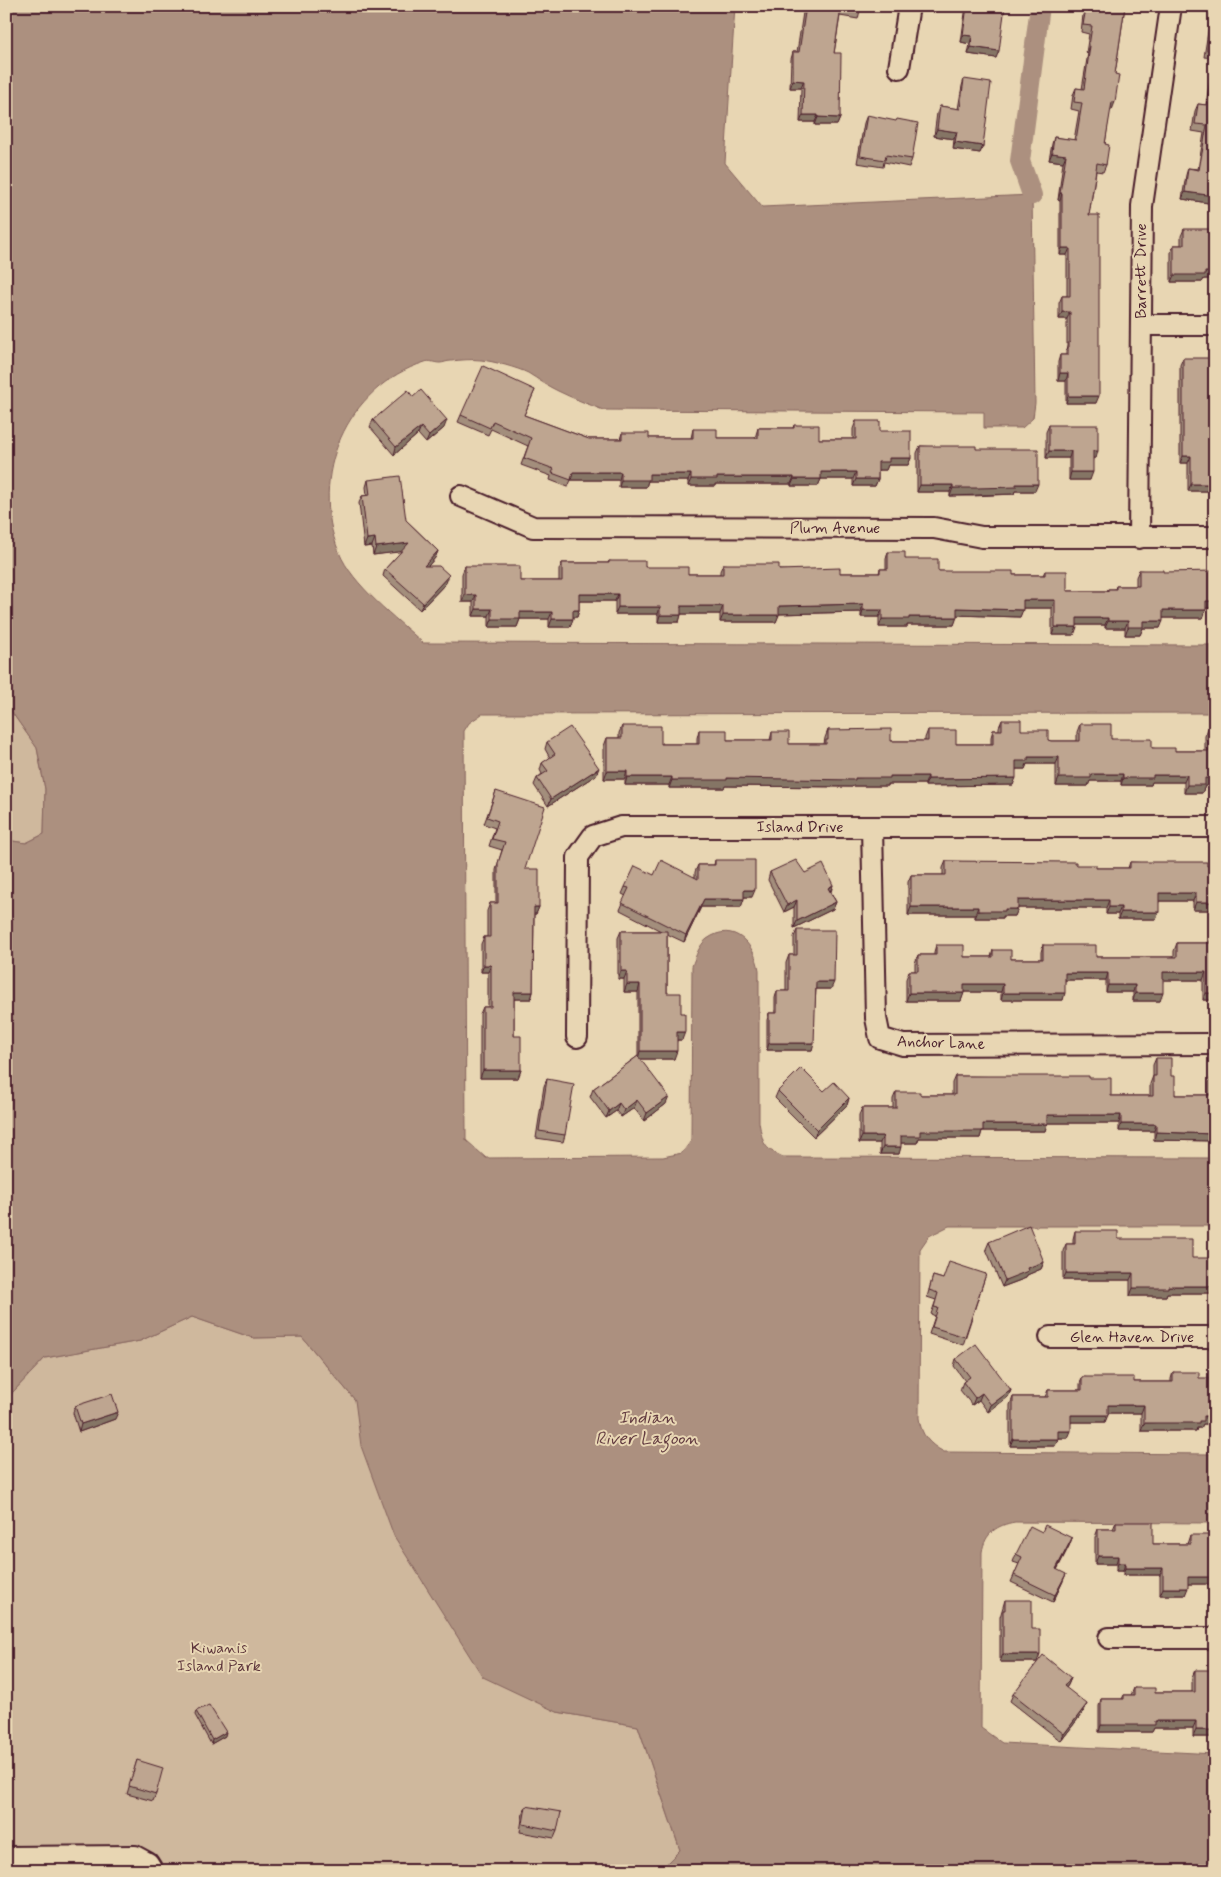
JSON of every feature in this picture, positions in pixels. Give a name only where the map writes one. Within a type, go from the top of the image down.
[{"type":"street","points":[[899,68],[909,6]]},
{"type":"street","name":"Barrett Drive","points":[[1139,538],[1142,206],[1171,6]]},
{"type":"street","points":[[1141,325],[1215,325]]},
{"type":"street","name":"Plum Avenue","points":[[461,496],[533,527],[934,528],[982,536],[1215,538]]},
{"type":"street","name":"Island Drive","points":[[577,1037],[578,857],[592,836],[621,827],[1215,827]]},
{"type":"street","name":"Anchor Lane","points":[[872,827],[876,1018],[880,1038],[904,1044],[1215,1044]]},
{"type":"street","name":"Glen Haven Drive","points":[[1050,1337],[1215,1337]]},
{"type":"street","points":[[1109,1638],[1215,1638]]},
{"type":"street","points":[[6,1858],[135,1856],[148,1863],[153,1871]]},
{"type":"green space","points":[[6,704],[37,748],[45,789],[44,834],[26,843],[6,840]]},
{"type":"green space","name":"Kiwanis Island Park","points":[[192,1317],[253,1338],[302,1337],[355,1400],[557,1712],[638,1726],[680,1850],[659,1871],[6,1871],[6,1404],[12,1393],[45,1358],[140,1341]]},
{"type":"water","name":"Indian River Lagoon","points":[[6,6],[735,6],[725,163],[762,207],[1032,195],[1035,403],[1033,418],[1022,428],[984,428],[984,412],[603,410],[574,399],[528,373],[505,365],[477,360],[458,360],[440,363],[427,361],[397,374],[374,392],[355,413],[341,438],[332,465],[328,494],[331,523],[339,552],[354,577],[376,601],[423,643],[1215,645],[1215,713],[482,714],[469,723],[464,731],[466,1140],[486,1158],[663,1157],[682,1153],[691,1141],[692,966],[704,941],[717,934],[726,932],[742,938],[748,944],[757,961],[759,970],[759,1122],[765,1144],[771,1151],[783,1157],[1215,1158],[1215,1226],[949,1226],[929,1236],[920,1249],[919,1418],[924,1434],[934,1446],[944,1452],[1215,1454],[1215,1523],[1015,1522],[997,1528],[989,1535],[982,1552],[981,1728],[1002,1743],[1215,1754],[1215,1871],[659,1871],[680,1850],[638,1726],[557,1712],[483,1677],[394,1536],[361,1446],[355,1400],[302,1337],[253,1338],[192,1317],[140,1341],[45,1358],[12,1393],[6,1404],[6,840],[26,843],[44,834],[45,789],[37,748],[6,704]]},
{"type":"building","points":[[806,6],[861,6],[860,11],[841,8],[834,53],[841,53],[840,118],[803,115],[804,81],[793,80],[793,52],[799,52]]},
{"type":"building","points":[[967,6],[1005,6],[999,51],[971,47],[972,36],[963,35]]},
{"type":"building","points":[[1095,6],[1125,6],[1115,74],[1119,75],[1105,144],[1109,145],[1106,165],[1097,163],[1089,215],[1099,215],[1099,396],[1068,396],[1068,373],[1060,373],[1060,355],[1068,355],[1068,343],[1070,343],[1070,312],[1062,312],[1062,296],[1070,296],[1070,248],[1062,248],[1062,193],[1060,193],[1066,155],[1052,153],[1054,137],[1076,140],[1082,103],[1074,102],[1076,88],[1084,89],[1092,26],[1083,25],[1086,8],[1094,9]]},
{"type":"building","points":[[1213,6],[1215,6],[1215,51],[1207,50]]},
{"type":"building","points":[[1215,56],[1215,196],[1185,192],[1188,168],[1199,170],[1207,125],[1195,124],[1198,104],[1207,105]]},
{"type":"building","points":[[964,79],[991,83],[983,146],[955,142],[957,132],[937,129],[940,106],[960,109]]},
{"type":"building","points":[[867,115],[918,123],[912,159],[886,155],[885,160],[860,156]]},
{"type":"building","points":[[1184,229],[1215,229],[1215,272],[1205,272],[1205,275],[1174,275],[1174,245],[1184,245]]},
{"type":"building","points":[[1183,358],[1210,358],[1210,366],[1215,366],[1215,484],[1191,484],[1191,456],[1183,456]]},
{"type":"building","points":[[483,366],[535,390],[524,415],[589,439],[622,439],[622,433],[649,433],[649,438],[693,438],[693,429],[717,429],[717,438],[758,438],[758,428],[794,428],[794,425],[819,425],[819,439],[856,439],[856,421],[880,421],[880,431],[911,431],[911,458],[889,458],[889,462],[878,462],[878,479],[856,479],[856,472],[821,472],[821,479],[717,477],[717,479],[691,479],[691,474],[649,474],[649,480],[621,480],[621,472],[573,472],[571,480],[552,473],[554,469],[524,458],[531,438],[493,421],[490,428],[461,415]]},
{"type":"building","points":[[408,390],[413,397],[421,390],[447,420],[429,436],[421,427],[396,447],[373,420]]},
{"type":"building","points":[[1049,425],[1098,425],[1098,451],[1093,451],[1093,472],[1071,472],[1071,451],[1049,451]]},
{"type":"building","points":[[920,446],[976,446],[976,449],[1038,449],[1038,484],[1016,484],[1016,487],[976,488],[953,488],[953,485],[920,485]]},
{"type":"building","points":[[400,476],[406,520],[438,551],[424,566],[439,566],[449,575],[423,603],[385,569],[409,543],[376,547],[375,538],[367,539],[362,496],[370,495],[368,480]]},
{"type":"building","points":[[888,552],[905,552],[905,559],[938,559],[938,571],[1013,571],[1013,575],[1045,575],[1045,571],[1067,571],[1067,591],[1108,591],[1108,589],[1116,589],[1116,586],[1139,586],[1139,570],[1163,570],[1163,572],[1215,571],[1215,601],[1206,601],[1206,610],[1163,610],[1163,621],[1143,621],[1143,627],[1128,627],[1128,621],[1108,621],[1108,618],[1077,618],[1077,627],[1055,627],[1055,600],[1023,600],[1023,610],[957,608],[957,617],[882,619],[882,610],[863,610],[863,604],[779,606],[779,615],[723,615],[723,606],[681,606],[681,615],[660,615],[660,607],[618,607],[618,594],[579,594],[579,610],[573,610],[573,619],[552,619],[552,612],[520,612],[520,619],[492,619],[492,609],[476,609],[476,595],[465,595],[465,566],[520,566],[520,581],[562,581],[562,563],[609,563],[609,561],[645,561],[645,567],[688,567],[688,574],[723,574],[723,564],[779,564],[779,570],[840,568],[840,573],[880,573],[880,569],[888,569]]},
{"type":"building","points":[[1002,720],[1021,720],[1021,730],[1048,730],[1048,740],[1051,741],[1080,741],[1080,724],[1111,724],[1111,739],[1152,739],[1152,748],[1175,748],[1175,751],[1208,751],[1208,729],[1215,729],[1215,778],[1205,778],[1205,785],[1187,785],[1187,775],[1153,775],[1153,778],[1123,778],[1123,774],[1091,774],[1091,778],[1059,778],[1059,757],[1028,757],[1028,761],[1016,761],[1016,778],[928,779],[928,776],[890,776],[890,778],[855,778],[855,780],[727,778],[727,780],[672,780],[672,777],[627,777],[627,771],[607,771],[607,738],[622,738],[622,726],[661,726],[661,744],[699,744],[699,730],[727,730],[727,740],[772,740],[772,732],[789,732],[789,744],[826,744],[828,730],[891,729],[891,741],[928,741],[928,730],[956,730],[956,744],[993,744],[993,730],[1002,730]]},
{"type":"building","points":[[570,727],[599,768],[551,799],[537,778],[548,771],[542,763],[555,754],[547,742]]},
{"type":"building","points":[[496,791],[545,807],[525,869],[539,869],[539,907],[534,907],[533,992],[514,992],[514,1036],[521,1036],[521,1070],[483,1070],[483,1007],[491,1007],[491,965],[484,965],[484,937],[490,937],[490,903],[498,903],[498,863],[505,842],[492,839],[498,821],[487,817]]},
{"type":"building","points":[[661,860],[698,879],[698,865],[715,865],[715,860],[755,860],[755,890],[744,890],[744,899],[704,899],[686,935],[622,903],[629,888],[625,887],[635,866],[654,875]]},
{"type":"building","points":[[796,860],[805,873],[823,864],[833,885],[828,888],[836,902],[797,921],[797,900],[787,905],[770,872]]},
{"type":"building","points":[[946,861],[1076,862],[1076,865],[1096,865],[1096,868],[1130,868],[1130,862],[1207,862],[1207,866],[1215,866],[1215,902],[1196,902],[1196,893],[1159,893],[1159,912],[1121,912],[1121,907],[1109,907],[1109,900],[1018,900],[1018,909],[1005,909],[1005,911],[978,911],[978,907],[911,907],[911,875],[946,875]]},
{"type":"building","points":[[797,930],[835,930],[834,982],[816,982],[814,1043],[769,1043],[769,1013],[777,1013],[777,991],[789,991],[789,955],[797,955]]},
{"type":"building","points":[[621,931],[667,931],[667,993],[681,993],[681,1013],[685,1013],[685,1032],[677,1032],[677,1051],[640,1051],[640,984],[627,984],[627,971],[621,971]]},
{"type":"building","points":[[1212,936],[1215,936],[1215,993],[1206,993],[1206,972],[1163,972],[1163,993],[1135,993],[1135,985],[1108,985],[1108,973],[1065,973],[1065,993],[1003,993],[1003,984],[964,984],[964,993],[909,993],[909,971],[918,971],[918,955],[936,955],[936,945],[964,945],[964,957],[993,957],[993,950],[1011,950],[1011,959],[1043,959],[1043,945],[1096,945],[1096,957],[1177,957],[1177,943],[1212,943]]},
{"type":"building","points":[[638,1056],[669,1097],[647,1113],[637,1100],[624,1110],[619,1103],[609,1111],[593,1089]]},
{"type":"building","points":[[1156,1058],[1171,1058],[1171,1076],[1175,1076],[1175,1095],[1212,1095],[1212,1076],[1215,1076],[1215,1134],[1156,1132],[1156,1124],[1121,1124],[1121,1115],[1047,1115],[1047,1124],[983,1124],[983,1131],[920,1131],[920,1136],[901,1136],[901,1147],[883,1147],[883,1136],[862,1136],[862,1108],[896,1108],[896,1092],[920,1092],[920,1095],[955,1095],[955,1076],[1089,1076],[1089,1078],[1111,1078],[1111,1096],[1153,1096],[1153,1076],[1156,1076]]},
{"type":"building","points":[[801,1068],[824,1091],[834,1082],[849,1098],[817,1130],[778,1091]]},
{"type":"building","points":[[547,1079],[574,1084],[565,1135],[539,1131]]},
{"type":"building","points":[[1029,1225],[1044,1262],[1027,1268],[1028,1271],[1005,1280],[989,1242]]},
{"type":"building","points":[[1075,1231],[1118,1231],[1118,1239],[1192,1239],[1192,1258],[1215,1258],[1215,1286],[1133,1288],[1133,1273],[1066,1273],[1066,1244],[1075,1244]]},
{"type":"building","points":[[949,1262],[986,1274],[965,1337],[932,1327],[938,1308],[934,1307],[938,1293],[929,1290],[933,1276],[943,1279]]},
{"type":"building","points":[[976,1344],[1011,1390],[991,1405],[982,1393],[975,1398],[963,1382],[970,1377],[956,1359]]},
{"type":"building","points":[[1173,1372],[1199,1372],[1199,1378],[1215,1378],[1215,1416],[1204,1416],[1204,1421],[1199,1421],[1199,1423],[1144,1423],[1144,1405],[1108,1405],[1108,1415],[1071,1415],[1071,1431],[1058,1431],[1058,1439],[1013,1439],[1013,1397],[1048,1397],[1048,1390],[1082,1390],[1082,1377],[1134,1377],[1134,1382],[1173,1382]]},
{"type":"building","points":[[112,1394],[118,1412],[81,1424],[75,1406]]},
{"type":"building","points":[[1116,1522],[1153,1522],[1153,1544],[1190,1544],[1190,1535],[1215,1535],[1215,1577],[1188,1577],[1188,1588],[1163,1588],[1163,1568],[1125,1568],[1125,1563],[1118,1563],[1118,1556],[1098,1556],[1098,1529],[1116,1529]]},
{"type":"building","points":[[1045,1525],[1072,1538],[1056,1569],[1066,1574],[1055,1595],[1014,1575],[1022,1557],[1016,1554],[1030,1526],[1042,1532]]},
{"type":"building","points":[[1005,1600],[1032,1600],[1032,1629],[1040,1629],[1040,1654],[1003,1654],[1003,1610],[1005,1610]]},
{"type":"building","points":[[1043,1655],[1071,1678],[1064,1686],[1087,1704],[1064,1734],[1013,1694]]},
{"type":"building","points":[[1195,1670],[1215,1670],[1215,1730],[1196,1730],[1196,1721],[1155,1721],[1155,1725],[1101,1725],[1101,1699],[1124,1699],[1124,1695],[1134,1695],[1134,1688],[1155,1688],[1155,1692],[1195,1692]]},
{"type":"building","points":[[209,1705],[226,1732],[212,1740],[196,1711]]},
{"type":"building","points":[[137,1760],[163,1768],[156,1794],[129,1786]]},
{"type":"building","points":[[526,1806],[561,1812],[557,1831],[523,1824]]},
{"type":"waterway","points":[[1032,195],[1020,161],[1040,6]]}]
